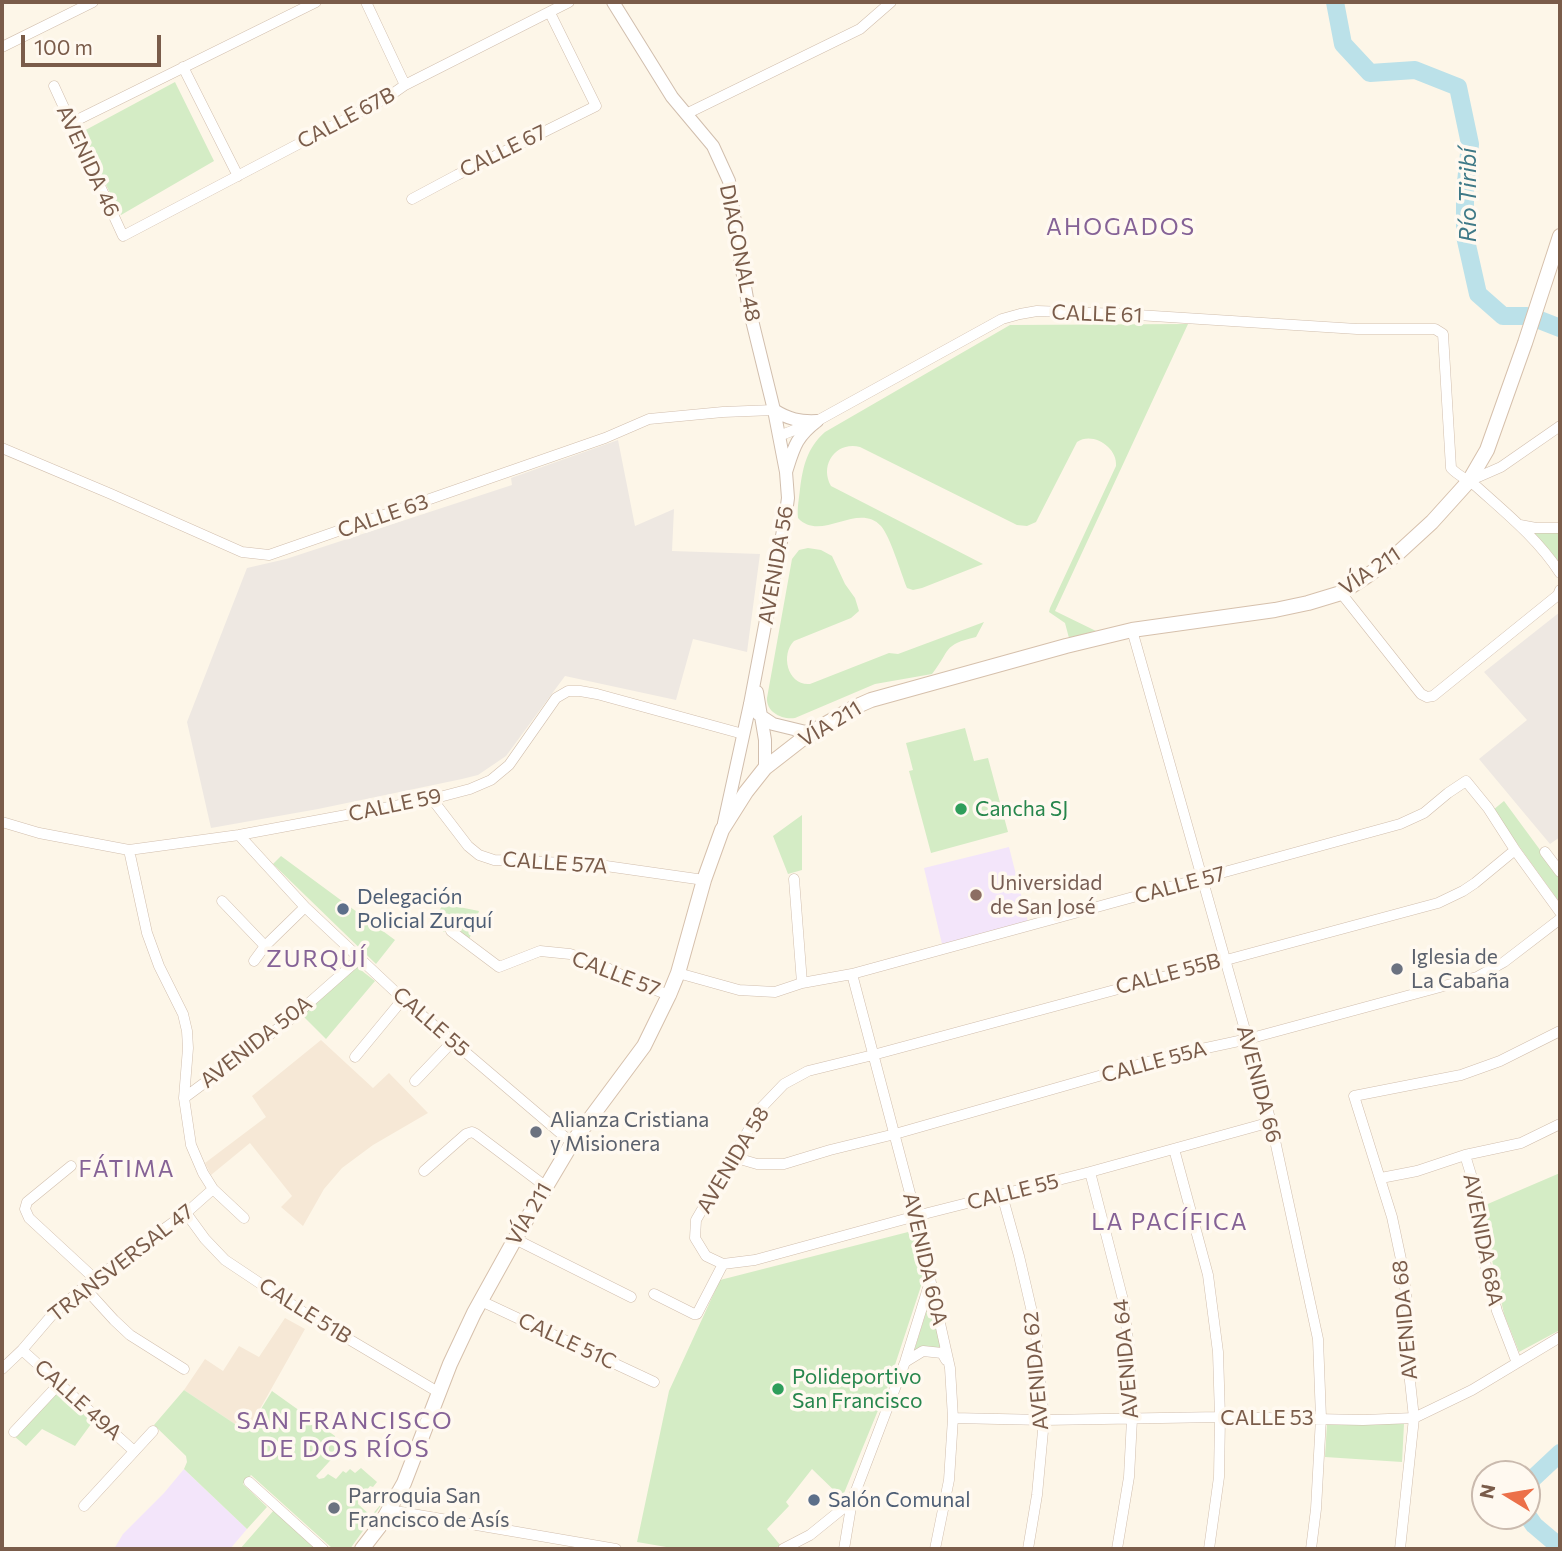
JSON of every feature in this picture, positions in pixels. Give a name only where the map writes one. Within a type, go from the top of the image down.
[{"type":"main road","name":"VÍA 211","points":[[362,1549],[404,1483],[439,1392],[481,1301],[515,1238],[572,1143],[644,1046],[678,973],[704,880],[722,830],[765,768],[810,733],[855,707],[871,701],[1132,630],[1275,610],[1341,593],[1396,555],[1432,522],[1469,481],[1487,450],[1560,236]]},
{"type":"street","points":[[2,47],[93,2]]},
{"type":"street","points":[[71,123],[316,2]]},
{"type":"street","points":[[366,2],[405,85]]},
{"type":"street","name":"CALLE 67B","points":[[123,236],[388,97],[405,85],[569,2]]},
{"type":"street","name":"DIAGONAL 48","points":[[613,2],[660,79],[713,146],[729,181],[746,290],[774,410]]},
{"type":"street","points":[[686,114],[860,29],[891,2]]},
{"type":"street","name":"CALLE 67","points":[[412,199],[596,106],[550,13]]},
{"type":"street","points":[[183,67],[238,176]]},
{"type":"street","name":"AVENIDA 46","points":[[54,86],[123,236]]},
{"type":"street","name":"CALLE 61","points":[[779,436],[817,421],[1002,319],[1032,312],[1122,314],[1357,329],[1435,329],[1443,334],[1451,468],[1469,481]]},
{"type":"street","points":[[774,410],[787,418],[817,421]]},
{"type":"street","name":"AVENIDA 56","points":[[722,830],[750,704],[788,498],[786,472],[774,410]]},
{"type":"street","name":"CALLE 63","points":[[2,448],[242,552],[269,555],[606,439],[649,419],[774,410]]},
{"type":"street","points":[[786,472],[799,437],[817,421]]},
{"type":"street","points":[[1560,426],[1502,467],[1469,481],[1520,525],[1547,554],[1560,573]]},
{"type":"street","points":[[1520,525],[1560,528]]},
{"type":"street","points":[[1341,593],[1420,694],[1427,697],[1433,696],[1558,595],[1560,590]]},
{"type":"street","name":"AVENIDA 66","points":[[1132,630],[1271,1122],[1318,1339],[1321,1418],[1311,1549]]},
{"type":"street","name":"AVENIDA 56","points":[[755,678],[765,740],[765,768]]},
{"type":"street","name":"CALLE 59","points":[[2,822],[39,833],[130,850],[239,835],[432,799],[470,789],[491,780],[509,765],[556,698],[568,691],[597,694],[743,734]]},
{"type":"street","points":[[750,704],[760,716],[773,724],[810,733]]},
{"type":"street","name":"CALLE 57","points":[[678,973],[739,990],[775,992],[802,983],[852,974],[1400,824],[1424,813],[1466,781],[1488,808],[1515,850]]},
{"type":"street","name":"CALLE 57A","points":[[432,799],[468,846],[479,855],[494,860],[592,864],[704,880]]},
{"type":"street","name":"CALLE 55","points":[[239,835],[305,907],[403,999],[572,1143]]},
{"type":"street","points":[[130,850],[147,933],[159,966],[183,1014],[187,1031],[184,1098],[191,1145],[213,1189],[244,1218]]},
{"type":"street","points":[[1515,850],[1560,912]]},
{"type":"street","name":"CALLE 55B","points":[[808,1071],[1437,903],[1475,883],[1515,850]]},
{"type":"street","points":[[1545,852],[1560,872]]},
{"type":"street","points":[[794,879],[802,983]]},
{"type":"street","points":[[222,901],[265,946]]},
{"type":"street","points":[[254,961],[265,946],[305,907]]},
{"type":"street","name":"CALLE 55A","points":[[733,1157],[757,1164],[784,1164],[1169,1056],[1248,1039],[1477,976],[1504,962],[1560,919]]},
{"type":"street","name":"CALLE 57","points":[[451,931],[499,967],[540,951],[570,954],[669,995]]},
{"type":"street","name":"AVENIDA 50A","points":[[184,1098],[292,1018],[359,958]]},
{"type":"street","name":"AVENIDA 60A","points":[[852,974],[916,1216],[950,1368],[953,1418],[948,1480],[935,1549]]},
{"type":"street","points":[[355,1057],[403,999]]},
{"type":"street","name":"AVENIDA 68","points":[[1400,1549],[1414,1418],[1409,1371],[1408,1310],[1395,1229],[1354,1096],[1461,1075],[1559,1035]]},
{"type":"street","points":[[415,1081],[453,1041]]},
{"type":"street","name":"AVENIDA 58","points":[[723,1264],[706,1256],[695,1238],[696,1220],[762,1107],[784,1084],[808,1071]]},
{"type":"street","name":"CALLE 55","points":[[723,1264],[755,1260],[1271,1122]]},
{"type":"street","points":[[1381,1178],[1521,1143],[1560,1124]]},
{"type":"street","points":[[424,1171],[472,1132],[545,1186]]},
{"type":"street","points":[[1174,1149],[1208,1275],[1218,1352],[1219,1477],[1209,1549]]},
{"type":"street","name":"AVENIDA 68A","points":[[1465,1155],[1476,1191],[1487,1274],[1497,1311],[1517,1363]]},
{"type":"street","points":[[71,1166],[27,1202],[25,1209],[29,1218],[95,1279]]},
{"type":"street","name":"AVENIDA 64","points":[[1090,1172],[1123,1300],[1129,1349],[1132,1419],[1129,1477],[1117,1549]]},
{"type":"street","name":"TRANSVERSAL 47","points":[[2,1368],[22,1350],[52,1315],[84,1287],[186,1213],[213,1189]]},
{"type":"street","name":"AVENIDA 62","points":[[1002,1195],[1035,1325],[1044,1420],[1037,1495],[1028,1549]]},
{"type":"street","name":"CALLE 51B","points":[[186,1213],[225,1260],[303,1312],[439,1392]]},
{"type":"street","points":[[515,1238],[631,1297]]},
{"type":"street","points":[[653,1294],[697,1314],[723,1264]]},
{"type":"street","points":[[844,1549],[852,1501],[905,1362],[930,1281]]},
{"type":"street","points":[[84,1287],[130,1335],[184,1369]]},
{"type":"street","name":"CALLE 51C","points":[[481,1301],[654,1382]]},
{"type":"street","name":"CALLE 53","points":[[953,1418],[1414,1418],[1472,1390],[1560,1337]]},
{"type":"street","name":"CALLE 49A","points":[[22,1350],[134,1451]]},
{"type":"street","points":[[905,1362],[923,1351],[934,1351],[942,1353],[950,1368]]},
{"type":"street","points":[[14,1432],[59,1384]]},
{"type":"street","points":[[84,1506],[153,1431]]},
{"type":"street","points":[[249,1482],[323,1549]]},
{"type":"street","points":[[783,1549],[810,1535],[852,1501]]},
{"type":"street","points":[[389,1510],[581,1547],[616,1549]]},
{"type":"shaded area","points":[[618,440],[635,526],[674,509],[672,551],[760,554],[747,652],[693,639],[676,700],[565,676],[506,756],[478,775],[318,809],[211,828],[187,722],[247,568],[286,559],[512,485],[511,478]]},
{"type":"shaded area","points":[[1560,612],[1560,837],[1550,844],[1479,759],[1527,720],[1484,672]]},
{"type":"shaded area","name":"Universidad de San José","points":[[1009,847],[1028,922],[942,944],[924,868]]},
{"type":"shaded area","points":[[321,1040],[373,1088],[389,1073],[428,1113],[373,1145],[342,1168],[324,1189],[303,1226],[281,1207],[292,1196],[250,1143],[211,1175],[205,1163],[266,1117],[252,1096]]},
{"type":"shaded area","points":[[285,1318],[305,1329],[247,1432],[184,1390],[205,1359],[223,1371],[239,1346],[259,1357]]},
{"type":"shaded area","points":[[184,1469],[247,1529],[230,1549],[114,1549],[123,1534]]},
{"type":"green space","points":[[175,82],[214,161],[121,215],[80,133]]},
{"type":"green space","points":[[1188,324],[1055,611],[1096,631],[1069,638],[1065,623],[1049,612],[1116,466],[1113,453],[1097,440],[1083,439],[1077,442],[1036,522],[1027,526],[1017,525],[860,447],[851,446],[837,451],[827,470],[831,486],[983,564],[922,588],[907,588],[888,538],[881,526],[872,520],[851,519],[817,526],[798,518],[804,465],[814,444],[825,432],[1010,325]]},
{"type":"green space","points":[[1529,531],[1560,531],[1560,565]]},
{"type":"green space","points":[[799,550],[821,550],[832,556],[855,598],[859,611],[851,618],[794,641],[787,654],[788,668],[796,680],[802,683],[810,684],[889,653],[898,654],[984,622],[976,637],[957,643],[948,650],[932,674],[875,684],[795,718],[780,716],[769,707],[767,698],[792,559]]},
{"type":"green space","name":"Cancha SJ","points":[[965,728],[974,761],[988,758],[1008,832],[931,853],[909,771],[913,770],[906,743]]},
{"type":"green space","points":[[1504,801],[1560,877],[1560,903],[1493,810]]},
{"type":"green space","points":[[802,815],[802,870],[788,874],[773,836]]},
{"type":"green space","points":[[281,856],[395,940],[376,964],[273,864]]},
{"type":"green space","points":[[444,904],[479,911],[469,940],[450,924],[444,932],[430,922]]},
{"type":"green space","points":[[357,967],[375,981],[326,1039],[302,1015]]},
{"type":"green space","points":[[1560,1173],[1560,1330],[1519,1352],[1504,1314],[1483,1206]]},
{"type":"green space","name":"Polideportivo San Francisco","points":[[912,1231],[923,1275],[922,1283],[888,1386],[842,1498],[812,1469],[786,1502],[789,1506],[767,1529],[781,1546],[768,1549],[678,1549],[637,1542],[669,1391],[720,1280]]},
{"type":"green space","points":[[930,1300],[942,1349],[924,1346],[914,1351]]},
{"type":"green space","points":[[61,1389],[94,1420],[75,1446],[42,1429],[26,1446],[15,1437]]},
{"type":"green space","points":[[184,1390],[247,1432],[272,1391],[335,1436],[336,1448],[339,1451],[316,1476],[319,1479],[328,1474],[336,1479],[343,1471],[346,1473],[350,1469],[355,1473],[361,1468],[377,1482],[358,1498],[358,1504],[371,1516],[387,1497],[350,1549],[333,1549],[251,1475],[243,1484],[267,1507],[247,1529],[184,1469],[186,1456],[154,1425]]},
{"type":"green space","points":[[1327,1424],[1404,1424],[1402,1462],[1325,1457]]},
{"type":"green space","points":[[274,1510],[316,1549],[240,1549]]},
{"type":"waterway","name":"Río Tiribí","points":[[1335,2],[1343,44],[1370,73],[1415,70],[1458,87],[1470,144],[1465,192],[1465,236],[1478,294],[1503,316],[1527,316]]},
{"type":"waterway","name":"Río Tiribí","points":[[1537,319],[1560,328]]},
{"type":"waterway","name":"Río Tiribí","points":[[1541,1471],[1560,1453]]},
{"type":"waterway","name":"Río Tiribí","points":[[1540,1530],[1560,1547]]},
{"type":"place","name":"Cancha SJ","points":[[961,809]]},
{"type":"place","name":"Universidad de San José","points":[[976,895]]},
{"type":"place","name":"Delegación Policial Zurquí","points":[[343,909]]},
{"type":"place","name":"Iglesia de La Cabaña","points":[[1397,969]]},
{"type":"place","name":"Alianza Cristiana y Misionera","points":[[536,1132]]},
{"type":"place","name":"Polideportivo San Francisco","points":[[778,1389]]},
{"type":"place","name":"Salón Comunal","points":[[814,1500]]},
{"type":"place","name":"Parroquia San Francisco de Asís","points":[[334,1508]]},
{"type":"district","name":"AHOGADOS","points":[[1121,227]]},
{"type":"district","name":"ZURQUÍ","points":[[317,959]]},
{"type":"district","name":"FÁTIMA","points":[[127,1169]]},
{"type":"district","name":"LA PACÍFICA","points":[[1170,1222]]},
{"type":"district","name":"SAN FRANCISCO DE DOS RÍOS","points":[[345,1435]]}]
